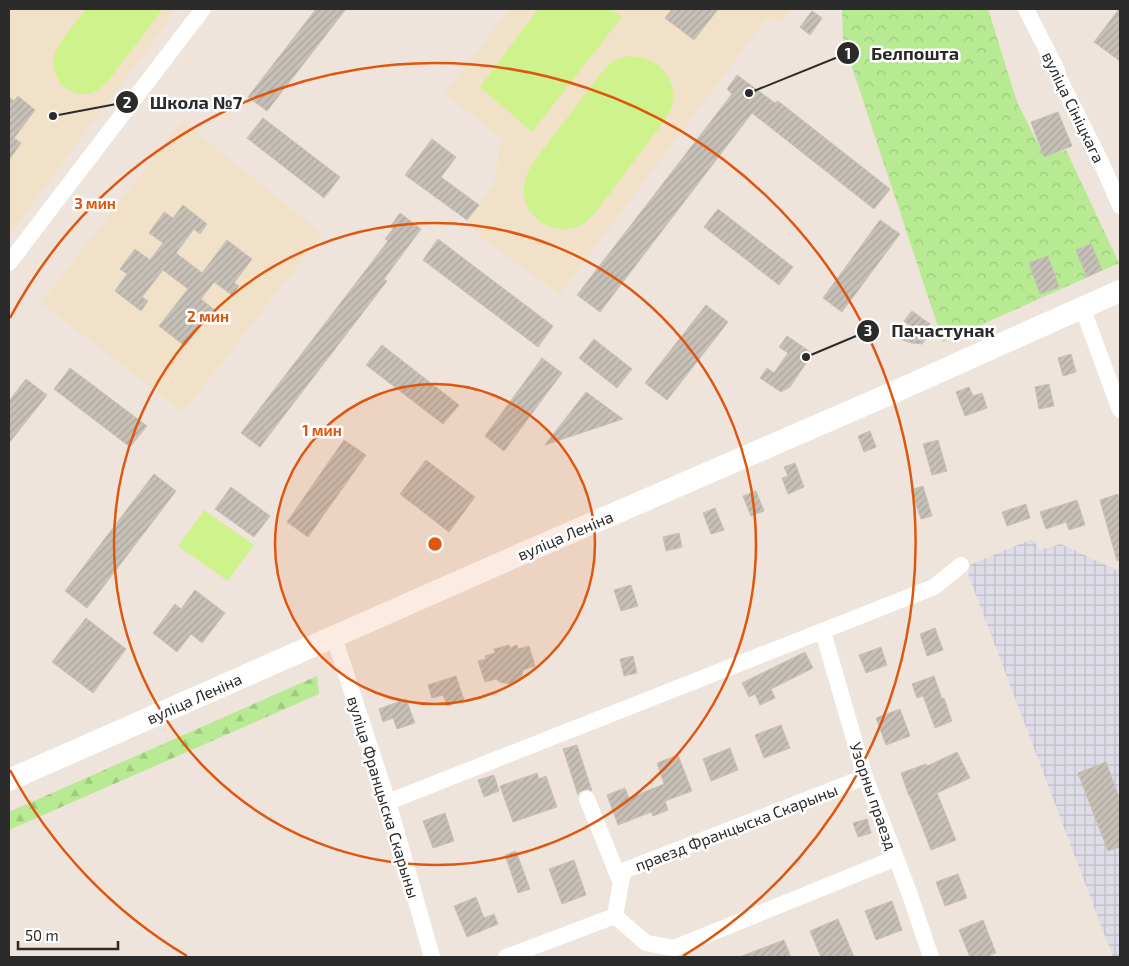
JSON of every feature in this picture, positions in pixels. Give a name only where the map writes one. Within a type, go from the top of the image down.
[{"type":"main road","name":"вуліца Леніна","points":[[9,780],[883,397],[1120,291]]},
{"type":"street","points":[[9,263],[203,9]]},
{"type":"street","name":"вуліца Сініцкага","points":[[1026,9],[1102,164],[1120,206]]},
{"type":"street","points":[[1082,308],[1120,410]]},
{"type":"street","points":[[388,802],[934,587],[961,565]]},
{"type":"street","name":"Узорны праезд","points":[[823,632],[865,777],[909,892],[931,957]]},
{"type":"street","name":"вуліца Францыска Скарыны","points":[[334,637],[388,802],[432,957]]},
{"type":"street","name":"праезд Францыска Скарыны","points":[[615,916],[623,871],[865,777]]},
{"type":"street","points":[[587,799],[621,883]]},
{"type":"street","points":[[506,957],[615,916],[647,950],[674,948],[896,858]]},
{"type":"shaded area","points":[[9,9],[177,9],[9,235]]},
{"type":"shaded area","points":[[509,9],[791,9],[782,21],[766,19],[560,294],[481,238],[467,220],[494,185],[501,139],[445,93]]},
{"type":"shaded area","points":[[182,121],[323,234],[183,412],[41,303]]},
{"type":"shaded area","points":[[1032,539],[1040,550],[1061,544],[1116,570],[1120,569],[1120,957],[1113,957],[968,574],[970,565]]},
{"type":"green space","points":[[86,9],[163,9],[108,81],[94,92],[81,94],[68,89],[62,84],[53,65],[59,46]]},
{"type":"green space","points":[[538,9],[611,9],[622,17],[532,132],[480,87]]},
{"type":"green space","points":[[842,9],[988,9],[1017,102],[1044,156],[1066,150],[1119,263],[943,342],[843,40]]},
{"type":"green space","points":[[628,56],[642,57],[658,65],[663,70],[673,90],[670,111],[595,213],[583,224],[574,228],[564,229],[546,225],[531,213],[526,205],[524,183],[531,165],[602,72],[613,61]]},
{"type":"green space","points":[[204,510],[254,545],[228,581],[178,546]]},
{"type":"green space","points":[[317,676],[319,694],[9,830],[9,812]]},
{"type":"building","points":[[316,9],[346,9],[267,111],[248,97]]},
{"type":"building","points":[[672,9],[718,9],[694,40],[665,18]]},
{"type":"building","points":[[1120,9],[1120,61],[1094,42]]},
{"type":"building","points":[[812,11],[822,18],[810,35],[800,27]]},
{"type":"building","points":[[737,75],[775,103],[778,101],[890,189],[874,209],[752,113],[600,312],[577,295],[732,94],[727,89]]},
{"type":"building","points":[[18,96],[35,110],[14,138],[21,143],[9,160],[9,97],[14,101]]},
{"type":"building","points":[[1058,112],[1072,146],[1044,157],[1031,122]]},
{"type":"building","points":[[263,118],[340,177],[324,198],[247,138]]},
{"type":"building","points":[[432,139],[456,157],[441,177],[479,205],[467,220],[405,175]]},
{"type":"building","points":[[183,205],[207,224],[200,234],[194,229],[176,253],[202,273],[227,240],[252,259],[234,283],[239,286],[232,295],[214,282],[201,299],[217,312],[210,322],[206,319],[185,346],[159,326],[188,289],[163,270],[142,297],[148,301],[141,311],[115,291],[127,274],[120,269],[135,249],[150,260],[163,243],[149,233],[164,212],[173,218]]},
{"type":"building","points":[[718,209],[793,267],[779,285],[704,227]]},
{"type":"building","points":[[400,213],[421,229],[384,279],[387,281],[260,447],[241,433],[388,241],[385,239],[393,229],[390,227]]},
{"type":"building","points":[[880,220],[900,234],[842,312],[823,298]]},
{"type":"building","points":[[438,239],[553,326],[538,347],[423,260]]},
{"type":"building","points":[[1091,244],[1102,270],[1087,277],[1076,250]]},
{"type":"building","points":[[1048,256],[1059,287],[1040,294],[1029,263]]},
{"type":"building","points":[[706,305],[728,322],[667,400],[645,383]]},
{"type":"building","points":[[912,311],[930,324],[924,333],[928,336],[922,344],[899,339],[908,324],[904,321]]},
{"type":"building","points":[[787,336],[809,351],[806,363],[790,387],[781,392],[760,378],[767,368],[774,373],[788,353],[779,347]]},
{"type":"building","points":[[594,339],[632,369],[617,388],[579,358]]},
{"type":"building","points":[[382,345],[459,405],[443,424],[366,365]]},
{"type":"building","points":[[1071,354],[1076,372],[1063,376],[1058,358]]},
{"type":"building","points":[[542,358],[562,373],[504,451],[485,436]]},
{"type":"building","points":[[70,368],[147,426],[130,447],[54,389]]},
{"type":"building","points":[[26,379],[47,395],[9,443],[9,401]]},
{"type":"building","points":[[1049,384],[1054,406],[1039,409],[1035,387]]},
{"type":"building","points":[[969,387],[973,396],[982,393],[987,408],[965,416],[956,392]]},
{"type":"building","points":[[586,392],[623,419],[545,445]]},
{"type":"building","points":[[870,431],[876,447],[864,452],[858,436]]},
{"type":"building","points":[[344,440],[366,455],[308,537],[287,522]]},
{"type":"building","points":[[938,440],[947,471],[932,475],[923,444]]},
{"type":"building","points":[[426,460],[475,497],[449,532],[400,494]]},
{"type":"building","points":[[795,463],[804,487],[788,494],[782,478],[788,476],[784,467]]},
{"type":"building","points":[[154,474],[176,491],[87,608],[65,591]]},
{"type":"building","points":[[923,486],[932,516],[921,519],[911,490]]},
{"type":"building","points":[[231,487],[270,516],[254,537],[215,509]]},
{"type":"building","points":[[756,491],[764,511],[751,516],[743,496]]},
{"type":"building","points":[[1118,494],[1120,503],[1120,560],[1117,561],[1100,500]]},
{"type":"building","points":[[1077,500],[1085,525],[1069,530],[1066,522],[1046,529],[1040,512]]},
{"type":"building","points":[[1026,504],[1030,518],[1007,526],[1002,512]]},
{"type":"building","points":[[715,508],[724,530],[711,534],[703,513]]},
{"type":"building","points":[[679,533],[682,547],[666,551],[663,537]]},
{"type":"building","points":[[631,585],[638,606],[621,611],[614,590]]},
{"type":"building","points":[[195,590],[225,613],[202,643],[191,634],[177,652],[153,633],[175,604],[181,609]]},
{"type":"building","points":[[86,618],[126,649],[93,693],[52,662]]},
{"type":"building","points":[[935,628],[943,650],[927,656],[920,634]]},
{"type":"building","points":[[509,645],[510,648],[517,645],[518,649],[529,646],[535,666],[523,670],[519,679],[510,684],[496,679],[485,682],[478,661],[486,659],[485,656],[495,653],[494,649]]},
{"type":"building","points":[[881,647],[887,665],[866,673],[859,655]]},
{"type":"building","points":[[805,652],[813,668],[771,689],[775,698],[760,705],[755,694],[749,697],[742,683]]},
{"type":"building","points":[[633,656],[637,673],[624,676],[620,659]]},
{"type":"building","points":[[456,676],[464,700],[447,706],[443,695],[432,698],[428,685]]},
{"type":"building","points":[[934,676],[952,721],[935,728],[923,696],[917,698],[912,684]]},
{"type":"building","points":[[406,699],[415,723],[397,729],[393,718],[383,722],[379,709]]},
{"type":"building","points":[[900,709],[910,736],[886,745],[876,718]]},
{"type":"building","points":[[781,725],[790,748],[764,758],[755,735]]},
{"type":"building","points":[[577,745],[592,791],[584,790],[579,792],[578,795],[563,749]]},
{"type":"building","points":[[730,748],[738,770],[711,781],[703,759]]},
{"type":"building","points":[[957,752],[970,778],[937,793],[956,840],[931,850],[901,773],[926,764],[927,766]]},
{"type":"building","points":[[678,755],[692,791],[665,801],[668,810],[653,816],[651,812],[618,825],[607,795],[625,788],[629,798],[664,784],[657,763]]},
{"type":"building","points":[[1106,762],[1120,800],[1120,847],[1108,851],[1078,773]]},
{"type":"building","points":[[537,773],[539,779],[546,776],[557,807],[513,822],[500,786]]},
{"type":"building","points":[[494,775],[499,791],[484,797],[478,780]]},
{"type":"building","points":[[445,813],[454,841],[433,848],[423,821]]},
{"type":"building","points":[[867,819],[871,833],[858,837],[853,823]]},
{"type":"building","points":[[516,851],[530,889],[518,893],[505,855]]},
{"type":"building","points":[[574,860],[586,895],[562,904],[549,869]]},
{"type":"building","points":[[958,874],[967,898],[945,906],[936,882]]},
{"type":"building","points":[[476,897],[484,918],[494,914],[498,924],[467,937],[454,906]]},
{"type":"building","points":[[892,901],[902,930],[876,940],[865,911]]},
{"type":"building","points":[[838,919],[854,957],[821,957],[810,931]]},
{"type":"building","points":[[983,920],[996,953],[985,957],[970,957],[959,930]]},
{"type":"building","points":[[784,940],[791,957],[742,957],[742,956]]},
{"type":"place","name":"Белпошта","points":[[749,93]]},
{"type":"place","name":"Школа №7","points":[[53,116]]},
{"type":"place","name":"Пачастунак","points":[[806,357]]}]
